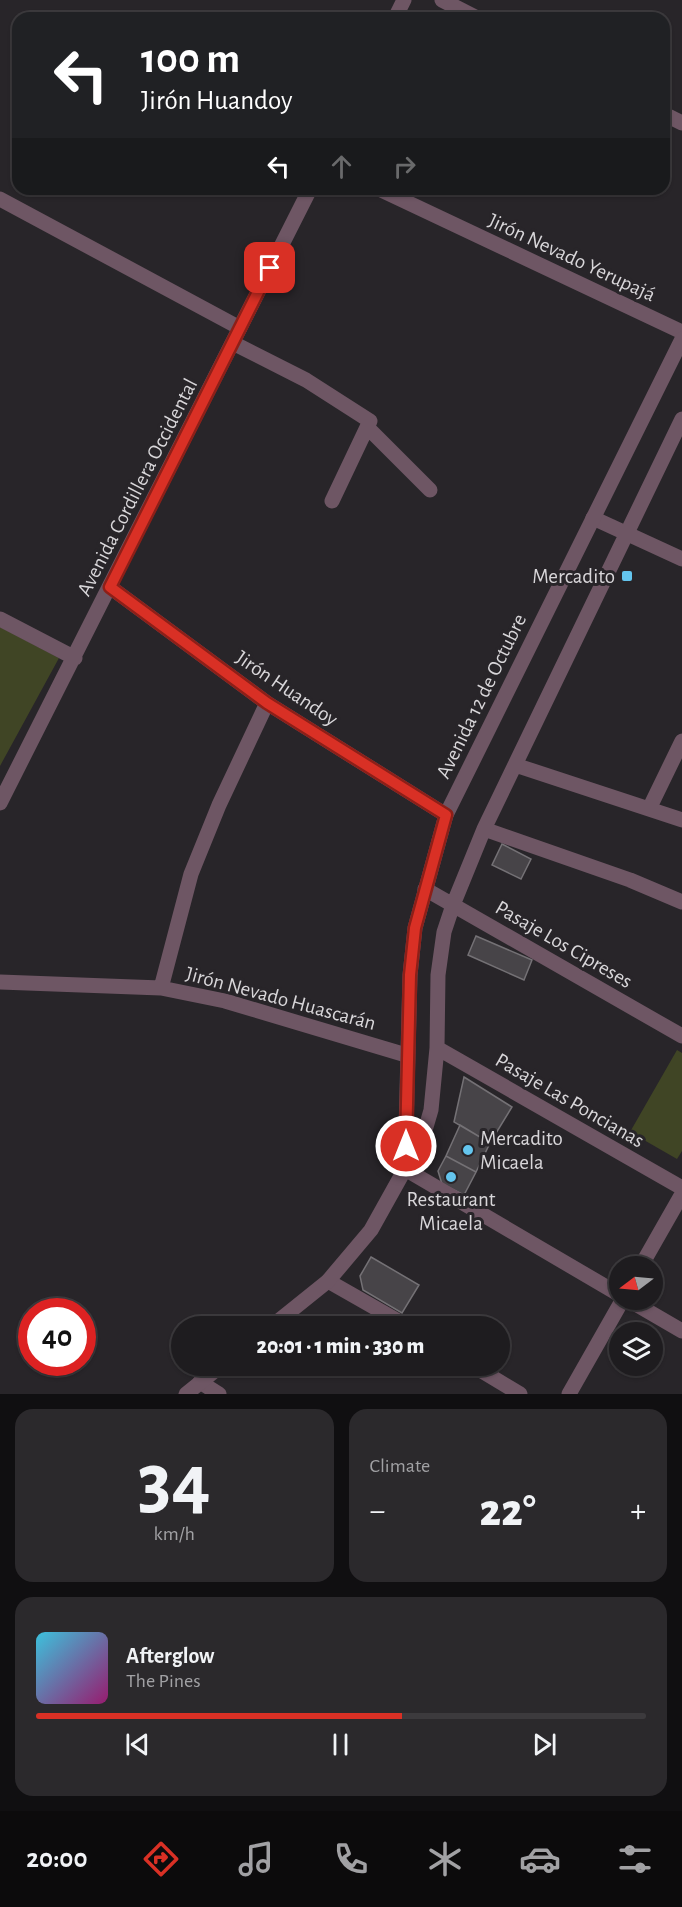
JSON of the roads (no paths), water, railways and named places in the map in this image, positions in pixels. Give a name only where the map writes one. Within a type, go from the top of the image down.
[{"type":"street","points":[[442,0],[465,12]]},
{"type":"street","name":"Avenida Cordillera Occidental","points":[[0,803],[307,195]]},
{"type":"street","name":"Jirón Nevado Yerupajá","points":[[392,195],[682,332]]},
{"type":"street","points":[[0,199],[240,328]]},
{"type":"street","name":"Avenida 12 de Octubre","points":[[405,1169],[406,1055],[415,928],[424,888],[446,815],[682,339]]},
{"type":"street","points":[[233,343],[306,380],[370,421],[332,501]]},
{"type":"street","name":"Avenida 12 de Octubre","points":[[284,1316],[328,1281],[371,1230],[428,1128],[437,1048],[438,975],[444,932],[453,905],[484,829],[682,419]]},
{"type":"street","points":[[367,427],[430,490]]},
{"type":"street","points":[[593,518],[682,559]]},
{"type":"street","name":"Jirón Huandoy","points":[[110,587],[267,703],[446,815]]},
{"type":"street","points":[[0,619],[75,658]]},
{"type":"street","points":[[161,988],[191,874],[219,805],[267,703]]},
{"type":"street","points":[[649,809],[682,741]]},
{"type":"street","points":[[515,765],[682,820]]},
{"type":"street","points":[[484,829],[630,880],[682,902]]},
{"type":"street","name":"Pasaje Los Cipreses","points":[[424,888],[682,1036]]},
{"type":"street","name":"Jirón Nevado Huascarán","points":[[0,982],[161,988],[225,1001],[406,1055]]},
{"type":"street","name":"Pasaje Las Poncianas","points":[[437,1048],[682,1188]]},
{"type":"street","points":[[405,1169],[609,1289]]},
{"type":"street","points":[[647,1256],[682,1194]]},
{"type":"street","points":[[328,1281],[390,1316]]},
{"type":"street","points":[[569,1394],[619,1310]]},
{"type":"street","points":[[645,1310],[682,1331]]},
{"type":"street","points":[[186,1394],[208,1376]]},
{"type":"street","points":[[490,1376],[520,1394]]},
{"type":"street","points":[[200,1382],[219,1394]]},
{"type":"place","name":"Mercadito","points":[[627,576]]},
{"type":"place","name":"Mercadito Micaela","points":[[468,1150]]},
{"type":"place","name":"Restaurant Micaela","points":[[451,1177]]}]
